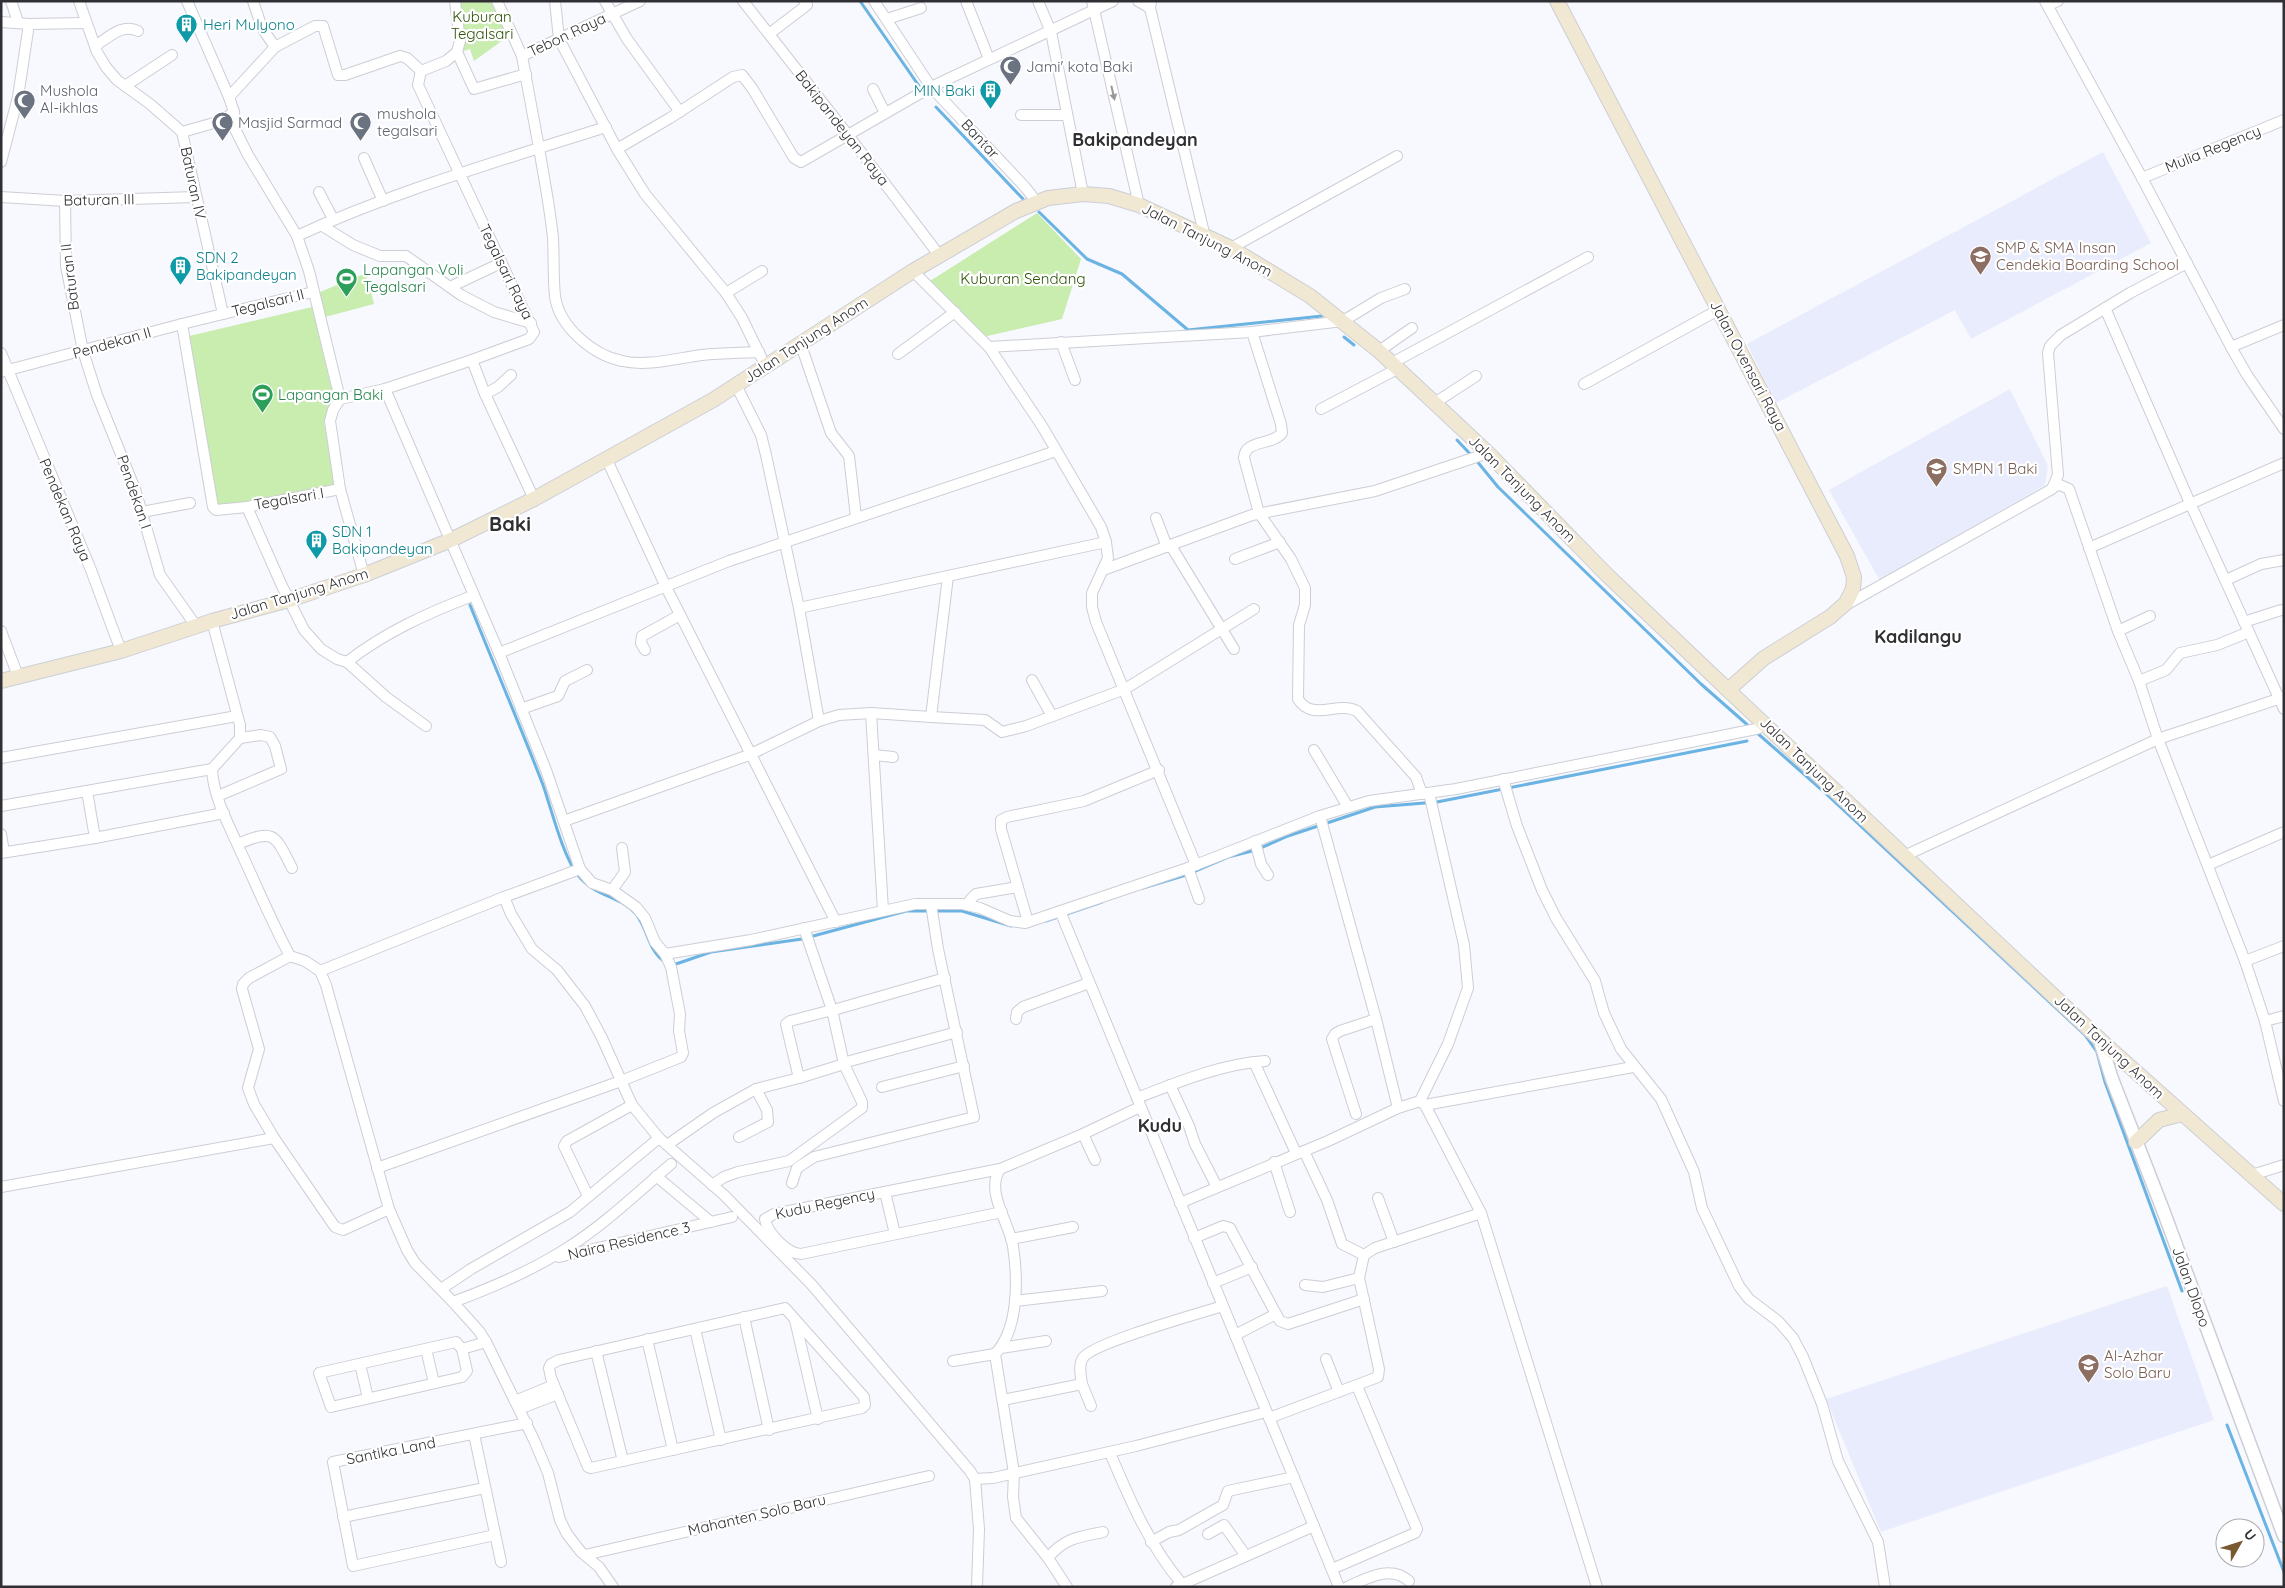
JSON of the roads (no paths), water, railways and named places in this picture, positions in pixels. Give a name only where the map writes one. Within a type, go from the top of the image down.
[{"type":"main road","name":"Jalan Ovensari Raya","points":[[1557,1],[1851,566],[1854,577],[1854,589],[1843,606],[1830,617],[1764,658],[1728,690]]},
{"type":"main road","name":"Jalan Tanjung Anom","points":[[1,681],[121,651],[212,621],[289,600],[364,575],[451,540],[607,460],[736,385],[801,345],[913,271],[1016,211],[1036,202],[1083,194],[1109,196],[1139,205],[1231,248],[1296,286],[1379,351],[1436,402],[1479,456],[1728,690],[1761,727],[1904,856],[2098,1038],[2284,1204]]},
{"type":"main road","points":[[2136,1142],[2160,1120],[2182,1114]]},
{"type":"street","points":[[1,162],[18,98],[24,23],[11,1]]},
{"type":"street","name":"Baturan IV","points":[[79,1],[94,46],[106,68],[125,86],[182,132],[223,314]]},
{"type":"street","points":[[187,1],[229,96],[234,112],[235,129],[248,155],[297,236],[314,292],[340,399],[385,389],[472,360],[485,394],[534,499]]},
{"type":"street","points":[[253,1],[262,28],[275,46]]},
{"type":"street","points":[[229,96],[275,46],[315,26],[321,25],[325,28],[338,75],[345,75],[400,56],[407,58],[421,71],[446,61],[457,52],[460,41],[455,1]]},
{"type":"street","points":[[497,1],[522,56],[553,239],[555,298],[560,312],[571,329],[583,342],[601,354],[623,362],[647,362],[704,355],[759,352]]},
{"type":"street","points":[[555,1],[559,39],[617,149],[645,194],[726,293],[742,318],[765,367]]},
{"type":"street","points":[[606,1],[612,14],[680,112]]},
{"type":"street","name":"Tebon Raya","points":[[522,56],[640,1]]},
{"type":"street","name":"Bakipandeyan Raya","points":[[743,1],[848,134],[939,255]]},
{"type":"street","points":[[769,34],[807,5],[804,1]]},
{"type":"street","name":"Bantar","points":[[874,1],[929,88],[1025,187],[1036,202]]},
{"type":"street","points":[[966,1],[989,59]]},
{"type":"street","points":[[1038,1],[1051,32],[1083,194]]},
{"type":"street","points":[[617,149],[680,112],[733,77],[742,75],[748,81],[797,161],[801,162],[929,88],[1051,32],[1093,6],[1113,1]]},
{"type":"street","points":[[1138,1],[1150,5],[1205,237]]},
{"type":"street","points":[[2058,1],[2047,3],[2231,347],[2284,429]]},
{"type":"street","points":[[1093,6],[1139,205]]},
{"type":"street","points":[[886,20],[921,8]]},
{"type":"street","points":[[1,22],[86,23]]},
{"type":"street","points":[[94,46],[121,30],[131,28],[138,31]]},
{"type":"street","points":[[457,52],[474,89],[526,74]]},
{"type":"street","points":[[125,86],[172,54]]},
{"type":"street","name":"Tegalsari Raya","points":[[421,71],[418,85],[534,332],[529,339],[472,360]]},
{"type":"street","points":[[873,89],[885,113]]},
{"type":"street","points":[[182,132],[221,122],[234,112]]},
{"type":"street","points":[[1021,115],[1067,115]]},
{"type":"street","name":"Mulia Regency","points":[[2142,178],[2284,120]]},
{"type":"street","points":[[221,122],[235,129]]},
{"type":"street","points":[[297,236],[333,220],[459,174],[606,128]]},
{"type":"street","points":[[1231,248],[1397,156]]},
{"type":"street","points":[[364,158],[383,202]]},
{"type":"street","points":[[319,192],[333,220]]},
{"type":"street","name":"Baturan III","points":[[1,197],[65,201],[196,197]]},
{"type":"street","name":"Baturan II","points":[[65,201],[66,266],[83,352]]},
{"type":"street","points":[[321,225],[353,244],[380,256],[406,256],[450,287],[494,312],[531,323]]},
{"type":"street","points":[[1321,409],[1588,257]]},
{"type":"street","points":[[450,287],[501,263]]},
{"type":"street","points":[[2053,487],[2058,475],[2048,353],[2054,341],[2105,308],[2187,263]]},
{"type":"street","points":[[726,293],[762,271]]},
{"type":"street","points":[[913,271],[989,346],[1056,451],[1101,527],[1106,542],[1108,558],[1092,593],[1092,607],[1096,622],[1159,770],[1198,898]]},
{"type":"street","points":[[989,346],[1252,332],[1343,321],[1382,298],[1405,289]]},
{"type":"street","name":"Tegalsari II","points":[[223,314],[314,292]]},
{"type":"street","points":[[2105,308],[2190,503],[2246,627],[2281,698],[2284,709]]},
{"type":"street","points":[[1584,384],[1718,310]]},
{"type":"street","points":[[898,354],[955,312]]},
{"type":"street","name":"Pendekan II","points":[[4,371],[83,352],[223,314]]},
{"type":"street","points":[[182,324],[213,507],[216,510],[247,506]]},
{"type":"street","points":[[2231,347],[2284,325]]},
{"type":"street","points":[[1379,351],[1412,328]]},
{"type":"street","points":[[1252,332],[1282,433],[1277,438],[1250,446],[1244,453],[1244,458],[1259,513],[1301,576],[1305,588],[1305,605],[1299,625],[1298,699],[1307,709],[1345,708],[1357,711],[1416,777],[1428,798],[1464,945],[1468,988],[1448,1044],[1422,1103]]},
{"type":"street","points":[[1061,342],[1075,380]]},
{"type":"street","points":[[801,345],[830,433],[849,456],[856,517]]},
{"type":"street","name":"Pendekan I","points":[[83,352],[142,512],[160,575],[196,626]]},
{"type":"street","name":"Pendekan Raya","points":[[1,353],[4,371],[91,570],[121,651]]},
{"type":"street","points":[[485,394],[506,382],[511,375]]},
{"type":"street","points":[[1436,402],[1476,376]]},
{"type":"street","points":[[736,385],[761,435],[786,541],[819,721]]},
{"type":"street","points":[[377,1168],[620,1081],[683,1055],[679,1031],[680,1014],[668,961],[656,942],[645,918],[636,907],[612,890],[592,883],[577,870],[564,821],[499,653],[472,596],[451,540],[385,389]]},
{"type":"street","name":"Tegalsari I","points":[[340,399],[333,410],[330,421],[340,489],[247,506],[289,600],[304,630],[312,640],[328,654],[347,662],[386,697],[426,726]]},
{"type":"street","points":[[499,653],[729,560],[1056,451]]},
{"type":"street","points":[[1103,570],[1259,513],[1375,491],[1479,456]]},
{"type":"street","points":[[607,460],[749,755],[836,922]]},
{"type":"street","points":[[2089,548],[2284,463]]},
{"type":"street","points":[[1843,606],[2053,487],[2063,485],[2069,489],[2118,631],[2139,680],[2158,739],[2245,961],[2280,1074],[2284,1101]]},
{"type":"street","points":[[340,489],[364,575]]},
{"type":"street","points":[[142,512],[190,503]]},
{"type":"street","points":[[1156,518],[1169,546],[1234,649]]},
{"type":"street","points":[[799,608],[1106,542]]},
{"type":"street","points":[[1234,559],[1280,542]]},
{"type":"street","points":[[2226,580],[2261,564],[2284,560]]},
{"type":"street","points":[[931,716],[948,576]]},
{"type":"street","points":[[347,662],[362,650],[410,622],[472,596]]},
{"type":"street","points":[[564,821],[749,755],[819,721],[839,715],[872,713],[985,720],[1002,732],[1026,726],[1125,689],[1254,609]]},
{"type":"street","points":[[2139,680],[2166,670],[2180,653],[2217,645],[2246,627],[2281,610]]},
{"type":"street","points":[[645,650],[641,643],[642,636],[680,615]]},
{"type":"street","points":[[2118,631],[2150,616]]},
{"type":"street","points":[[212,621],[237,716],[240,738]]},
{"type":"street","points":[[1,631],[18,676]]},
{"type":"street","points":[[521,709],[558,696],[564,681],[587,670]]},
{"type":"street","points":[[1032,680],[1052,716]]},
{"type":"street","points":[[1904,856],[2158,739],[2281,698]]},
{"type":"street","points":[[872,713],[883,910]]},
{"type":"street","points":[[1,758],[237,716]]},
{"type":"street","points":[[668,961],[806,935],[836,922],[915,904],[931,908],[969,905],[1020,923],[1061,915],[1322,823],[1348,807],[1368,801],[1428,798],[1504,784],[1761,727]]},
{"type":"street","points":[[1,806],[212,769],[240,738],[261,735],[270,737],[275,746],[281,769],[218,796]]},
{"type":"street","points":[[1314,750],[1348,807]]},
{"type":"street","points":[[874,755],[894,757]]},
{"type":"street","points":[[212,769],[212,778],[224,813],[290,956]]},
{"type":"street","points":[[1028,922],[1001,829],[1001,820],[1084,801],[1159,770]]},
{"type":"street","points":[[1504,784],[1517,826],[1542,890],[1556,918],[1595,982],[1610,1029],[1633,1067],[1652,1085],[1665,1106],[1694,1172],[1702,1208],[1739,1286],[1749,1298],[1778,1321],[1793,1338],[1803,1357],[1822,1404],[1838,1462],[1878,1542],[1885,1587]]},
{"type":"street","points":[[87,791],[95,838]]},
{"type":"street","points":[[1,834],[3,853],[95,838],[224,813]]},
{"type":"street","points":[[1322,823],[1376,1019],[1398,1108]]},
{"type":"street","points":[[2208,865],[2284,832]]},
{"type":"street","points":[[238,844],[263,834],[274,838],[278,841],[292,868]]},
{"type":"street","points":[[1257,846],[1261,864],[1268,876]]},
{"type":"street","points":[[612,890],[625,872],[622,848]]},
{"type":"street","points":[[320,971],[504,897],[577,870]]},
{"type":"street","points":[[969,905],[970,900],[976,894],[1018,887]]},
{"type":"street","points":[[504,897],[511,914],[532,949],[557,970],[585,1006],[602,1038],[632,1105],[663,1142],[712,1185],[812,1285],[970,1471],[975,1479],[979,1528],[977,1587]]},
{"type":"street","points":[[792,1183],[797,1168],[814,1157],[974,1117],[931,908]]},
{"type":"street","points":[[1061,915],[1339,1587]]},
{"type":"street","points":[[712,1185],[724,1177],[738,1172],[789,1161],[861,1110],[862,1102],[847,1063],[834,1010],[806,935]]},
{"type":"street","points":[[2245,961],[2284,946]]},
{"type":"street","points":[[389,1209],[343,1230],[338,1229],[274,1138],[254,1104],[248,1088],[259,1049],[242,989],[249,978],[290,956],[305,961],[320,971],[326,985],[389,1209],[407,1250],[415,1263],[453,1302],[479,1331],[486,1342],[527,1423],[548,1473],[560,1520],[567,1534],[585,1555],[599,1567],[613,1587]]},
{"type":"street","points":[[799,1078],[786,1024],[790,1021],[945,978]]},
{"type":"street","points":[[1016,1019],[1017,1012],[1022,1007],[1089,983]]},
{"type":"street","points":[[2265,1022],[2284,1016]]},
{"type":"street","points":[[1356,1114],[1332,1039],[1340,1031],[1376,1019]]},
{"type":"street","points":[[441,1290],[471,1269],[570,1212],[588,1196],[663,1142],[756,1089],[957,1032]]},
{"type":"street","name":"Jalan Dlopo","points":[[2098,1038],[2284,1536]]},
{"type":"street","name":"Kudu Regency","points":[[1002,1212],[796,1254],[787,1249],[768,1229],[765,1219],[774,1214],[1000,1169],[1084,1134],[1170,1085],[1220,1069],[1265,1061]]},
{"type":"street","points":[[1254,1062],[1327,1200],[1342,1244],[1364,1255]]},
{"type":"street","points":[[882,1087],[964,1066]]},
{"type":"street","points":[[1180,1204],[1398,1108],[1633,1067]]},
{"type":"street","points":[[1170,1085],[1195,1144],[1217,1187]]},
{"type":"street","points":[[739,1137],[768,1122],[767,1110],[756,1089]]},
{"type":"street","points":[[1422,1103],[1482,1213],[1597,1587]]},
{"type":"street","points":[[588,1196],[565,1152],[564,1146],[567,1141],[632,1105]]},
{"type":"street","points":[[1084,1134],[1095,1160]]},
{"type":"street","points":[[1,1187],[274,1138]]},
{"type":"street","points":[[1274,1162],[1290,1212]]},
{"type":"street","name":"Naira Residence 3","points":[[453,1302],[501,1283],[546,1260],[587,1234],[672,1164]]},
{"type":"street","points":[[2252,1175],[2284,1165]]},
{"type":"street","points":[[1000,1169],[996,1175],[996,1188],[1011,1239],[1016,1279],[1011,1321],[998,1351],[1014,1474],[1012,1497],[1016,1518],[1048,1558],[1067,1587]]},
{"type":"street","name":"Naira Residence 3","points":[[656,1176],[711,1222]]},
{"type":"street","name":"Kudu Regency","points":[[885,1192],[895,1234]]},
{"type":"street","points":[[1378,1198],[1394,1242]]},
{"type":"street","points":[[975,1479],[1014,1474],[1268,1415],[1376,1378],[1379,1374],[1359,1278],[1364,1255],[1375,1248],[1482,1213]]},
{"type":"street","name":"Naira Residence 3","points":[[546,1260],[732,1217]]},
{"type":"street","points":[[1011,1239],[1073,1226]]},
{"type":"street","points":[[1194,1238],[1226,1226],[1230,1228],[1280,1321],[1288,1324],[1364,1299]]},
{"type":"street","points":[[1213,1283],[1252,1267]]},
{"type":"street","points":[[1305,1285],[1323,1287],[1359,1278]]},
{"type":"street","points":[[1014,1301],[1102,1291]]},
{"type":"street","points":[[1091,1406],[1082,1384],[1080,1364],[1086,1355],[1125,1337],[1223,1306]]},
{"type":"street","points":[[785,1308],[866,1401],[866,1405],[858,1410],[589,1468],[549,1373],[551,1364],[596,1351],[744,1317],[785,1308]]},
{"type":"street","points":[[1235,1335],[1276,1314]]},
{"type":"street","points":[[744,1317],[769,1430]]},
{"type":"street","points":[[795,1319],[818,1419]]},
{"type":"street","points":[[695,1329],[721,1440]]},
{"type":"street","points":[[647,1340],[673,1450]]},
{"type":"street","points":[[953,1361],[1046,1341]]},
{"type":"street","points":[[456,1342],[462,1349],[467,1371],[465,1375],[331,1406],[319,1373],[456,1342]]},
{"type":"street","points":[[462,1349],[486,1342]]},
{"type":"street","points":[[426,1349],[434,1383]]},
{"type":"street","points":[[596,1351],[623,1461]]},
{"type":"street","points":[[1326,1359],[1339,1392]]},
{"type":"street","points":[[360,1364],[368,1398]]},
{"type":"street","points":[[1003,1400],[1082,1384]]},
{"type":"street","points":[[1332,1569],[1415,1533],[1418,1528],[1357,1386]]},
{"type":"street","points":[[517,1405],[556,1389]]},
{"type":"street","name":"Santika Land","points":[[495,1535],[353,1566],[333,1462],[527,1423]]},
{"type":"street","points":[[474,1434],[501,1562]]},
{"type":"street","points":[[1110,1453],[1132,1506],[1151,1542],[1179,1585],[1314,1526]]},
{"type":"street","name":"Mahanten Solo Baru","points":[[585,1555],[929,1476]]},
{"type":"street","points":[[1151,1542],[1214,1511],[1225,1503],[1228,1491],[1294,1477]]},
{"type":"street","points":[[343,1517],[485,1488]]},
{"type":"street","points":[[1214,1511],[1246,1556]]},
{"type":"street","points":[[1208,1534],[1224,1525]]},
{"type":"street","points":[[1048,1558],[1060,1544],[1103,1532]]},
{"type":"street","points":[[1346,1587],[1380,1574],[1390,1573],[1397,1574],[1409,1581]]},
{"type":"waterway","points":[[860,1],[919,86]]},
{"type":"waterway","points":[[936,107],[1023,199]]},
{"type":"waterway","points":[[1039,212],[1087,259],[1122,274],[1188,330],[1322,316]]},
{"type":"waterway","points":[[1344,337],[1354,345]]},
{"type":"waterway","points":[[1457,440],[1472,456]]},
{"type":"waterway","points":[[1476,460],[1498,487],[1701,684],[1751,728]]},
{"type":"waterway","points":[[470,605],[534,762],[562,843],[572,865],[584,882],[599,892],[623,903],[636,914],[655,952],[665,962]]},
{"type":"waterway","points":[[1756,732],[1822,790],[2085,1035],[2097,1052],[2105,1082],[2182,1291]]},
{"type":"waterway","points":[[1143,888],[1186,875],[1228,857],[1256,850],[1288,836],[1375,807],[1437,802],[1747,741]]},
{"type":"waterway","points":[[1046,921],[1102,902]]},
{"type":"waterway","points":[[671,963],[676,964],[711,952],[802,939],[906,911],[962,911],[1011,926]]},
{"type":"waterway","points":[[2227,1425],[2284,1572]]},
{"type":"place","name":"Heri Mulyono","points":[[187,44]]},
{"type":"place","name":"Jami' kota Baki","points":[[1010,86]]},
{"type":"place","name":"MIN Baki","points":[[991,110]]},
{"type":"place","name":"Mushola Al-ikhlas","points":[[24,119]]},
{"type":"place","name":"Masjid Sarmad","points":[[222,142]]},
{"type":"place","name":"mushola tegalsari","points":[[361,142]]},
{"type":"place","name":"SMP & SMA Insan Cendekia Boarding School","points":[[1980,276]]},
{"type":"place","name":"SDN 2 Bakipandeyan","points":[[180,286]]},
{"type":"place","name":"Lapangan Voli Tegalsari","points":[[347,298]]},
{"type":"place","name":"Lapangan Baki","points":[[262,414]]},
{"type":"place","name":"SMPN 1 Baki","points":[[1937,488]]},
{"type":"place","name":"SDN 1 Bakipandeyan","points":[[316,560]]},
{"type":"place","name":"Al-Azhar Solo Baru","points":[[2088,1384]]},
{"type":"district","name":"Bakipandeyan","points":[[1135,140]]},
{"type":"district","name":"Baki","points":[[510,524]]},
{"type":"district","name":"Kadilangu","points":[[1918,637]]},
{"type":"district","name":"Kudu","points":[[1160,1126]]},
{"type":"park label","name":"Kuburan Tegalsari","points":[[482,26]]},
{"type":"park label","name":"Kuburan Sendang","points":[[1023,279]]}]
